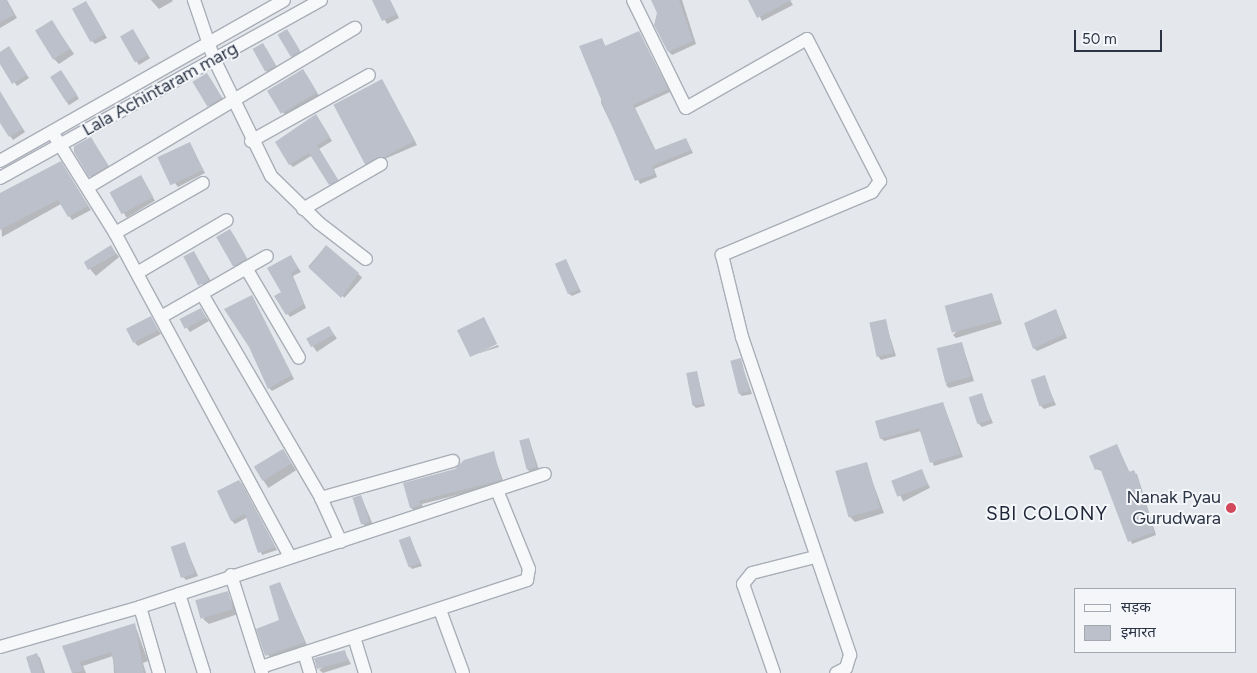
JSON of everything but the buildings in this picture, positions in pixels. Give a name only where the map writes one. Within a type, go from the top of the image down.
[{"type":"street","points":[[194,0],[214,60],[251,142],[271,176],[303,209],[366,260]]},
{"type":"street","name":"Lala Achintaram marg","points":[[0,161],[208,40],[284,0]]},
{"type":"street","name":"Lala Achintaram marg","points":[[0,178],[321,0]]},
{"type":"street","points":[[633,0],[686,108],[807,39],[880,181],[872,192],[722,255],[742,337],[815,557],[850,655],[846,668],[836,673]]},
{"type":"street","points":[[88,187],[232,99],[354,28]]},
{"type":"street","points":[[251,142],[369,75]]},
{"type":"street","points":[[52,132],[62,144],[115,233],[290,557]]},
{"type":"street","points":[[303,209],[382,164]]},
{"type":"street","points":[[115,233],[203,183]]},
{"type":"street","points":[[137,273],[227,220]]},
{"type":"street","points":[[161,317],[267,256]]},
{"type":"street","points":[[246,268],[299,358]]},
{"type":"street","points":[[202,294],[321,498],[340,542]]},
{"type":"street","points":[[321,498],[453,461]]},
{"type":"street","points":[[0,647],[140,607],[231,575],[340,542],[545,474]]},
{"type":"street","points":[[231,575],[262,670],[304,653],[522,583],[529,575],[497,490]]},
{"type":"street","points":[[774,673],[743,584],[752,573],[815,557]]},
{"type":"street","points":[[179,594],[204,673]]},
{"type":"street","points":[[140,607],[159,673]]},
{"type":"street","points":[[440,610],[462,673]]},
{"type":"street","points":[[354,637],[365,673]]},
{"type":"street","points":[[304,653],[310,673]]},
{"type":"place","name":"Nanak Pyau Gurudwara","points":[[1231,508]]},
{"type":"district","name":"SBI COLONY","points":[[1047,514]]}]
